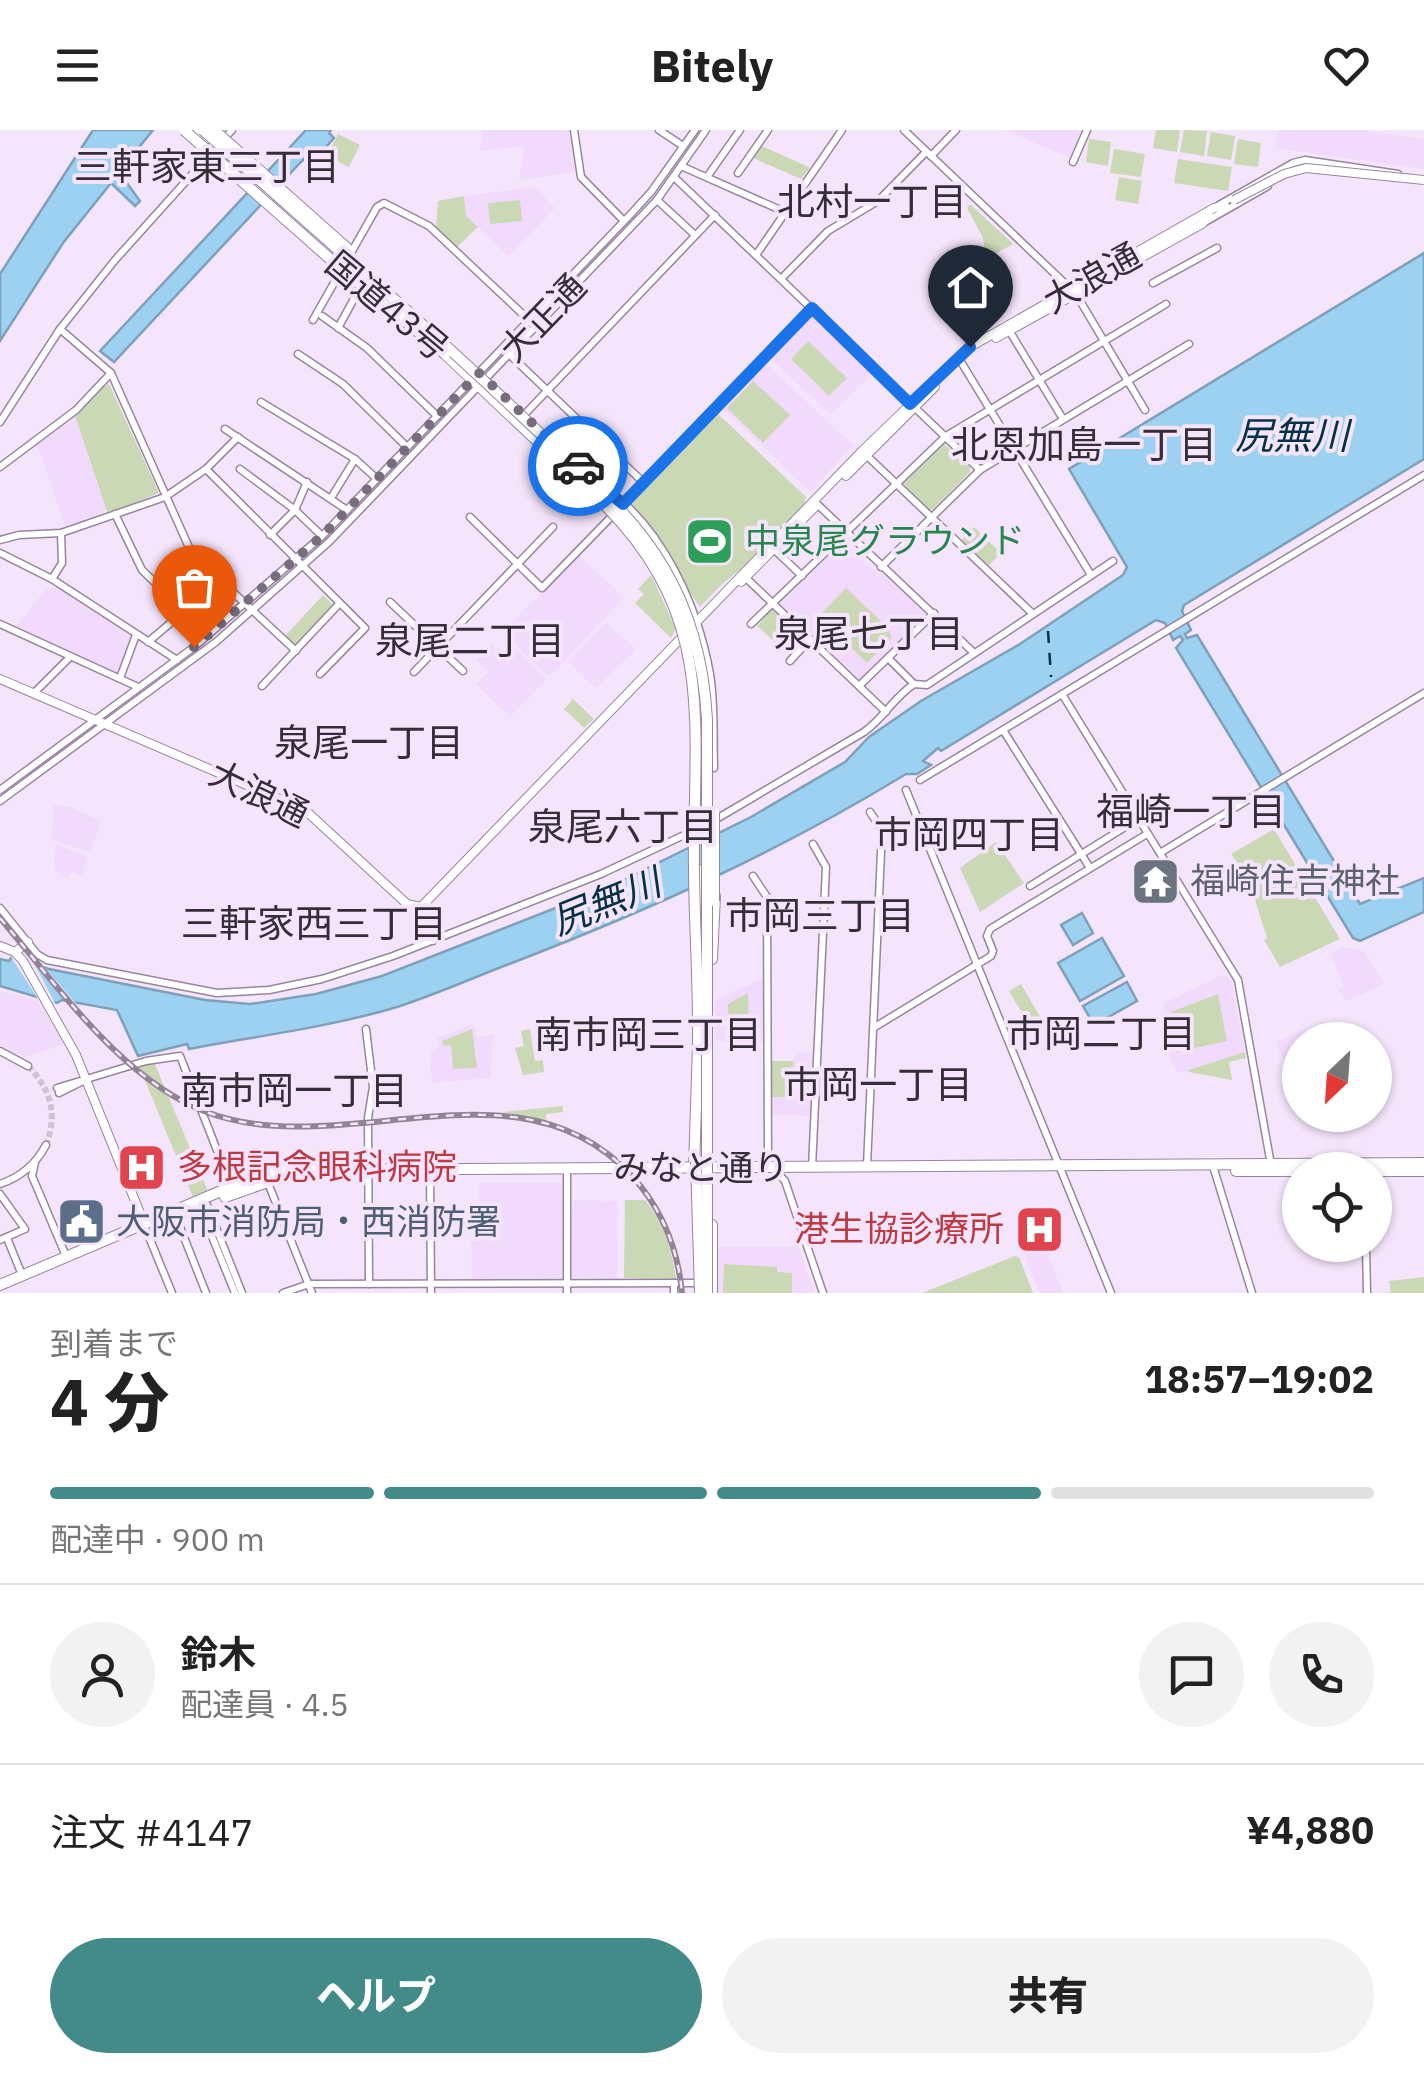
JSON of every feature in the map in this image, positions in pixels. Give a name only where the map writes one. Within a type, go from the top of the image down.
[{"type":"highway","name":"国道43号","points":[[184,130],[336,264],[447,349]]},
{"type":"highway","name":"国道43号","points":[[203,131],[349,250],[592,488],[634,520],[659,554],[695,623],[709,677],[714,902],[703,1044]]},
{"type":"highway","points":[[203,131],[336,264]]},
{"type":"highway","points":[[203,131],[450,348],[616,505],[644,537],[688,615],[704,682],[708,737],[703,1107],[710,1158],[704,1292]]},
{"type":"highway","points":[[249,175],[349,250]]},
{"type":"highway","name":"国道43号","points":[[479,379],[524,415],[592,488]]},
{"type":"highway","name":"国道43号","points":[[607,500],[653,564],[682,625],[696,702],[694,845],[703,1064],[694,1172],[704,1292]]},
{"type":"highway","points":[[696,779],[704,929]]},
{"type":"highway","points":[[704,929],[713,780]]},
{"type":"highway","points":[[703,1064],[715,892]]},
{"type":"highway","points":[[693,902],[703,1064]]},
{"type":"highway","name":"国道43号","points":[[703,1064],[712,1171],[704,1292]]},
{"type":"highway","name":"みなと通り","points":[[1392,1167],[1424,1167]]},
{"type":"highway","name":"みなと通り","points":[[1392,1170],[1424,1167]]},
{"type":"highway","name":"みなと通り","points":[[1271,1168],[1282,1169]]},
{"type":"highway","name":"みなと通り","points":[[430,1173],[1282,1168]]},
{"type":"highway","name":"みなと通り","points":[[776,1171],[1058,1169]]},
{"type":"highway","name":"みなと通り","points":[[0,1288],[273,1172],[694,1172]]},
{"type":"highway","name":"みなと通り","points":[[0,1288],[66,1257],[267,1180],[369,1173]]},
{"type":"main road","points":[[1201,221],[1284,174],[1306,168],[1424,179]]},
{"type":"main road","points":[[1201,221],[1214,208],[1225,206]]},
{"type":"main road","name":"大浪通","points":[[744,577],[960,359],[1008,328],[1201,221]]},
{"type":"main road","name":"大浪通","points":[[0,679],[305,810],[407,904],[417,908],[426,904],[728,590],[776,550],[816,503]]},
{"type":"main road","points":[[0,946],[24,961],[76,1054],[145,1226]]},
{"type":"main road","points":[[15,952],[31,946]]},
{"type":"street","points":[[0,422],[60,329],[115,260],[232,130]]},
{"type":"street","points":[[574,130],[581,178],[624,221]]},
{"type":"street","points":[[659,130],[683,146]]},
{"type":"street","name":"大正通","points":[[0,801],[209,635],[322,536],[437,416],[509,354],[665,173],[694,130]]},
{"type":"street","name":"大正通","points":[[0,790],[216,642],[302,567],[533,323],[658,200],[706,130]]},
{"type":"street","points":[[707,178],[740,130]]},
{"type":"street","points":[[738,173],[768,130]]},
{"type":"street","points":[[756,254],[842,130]]},
{"type":"street","points":[[904,130],[1074,292],[1146,410]]},
{"type":"street","points":[[782,279],[828,231],[878,201],[956,130]]},
{"type":"street","points":[[1073,162],[1087,130]]},
{"type":"street","points":[[1214,208],[1311,159],[1424,179]]},
{"type":"street","points":[[681,166],[785,212]]},
{"type":"street","points":[[1201,221],[1293,167]]},
{"type":"street","points":[[665,173],[715,215],[980,470]]},
{"type":"street","points":[[658,200],[695,235]]},
{"type":"street","points":[[312,320],[377,206],[384,202],[429,226],[533,323]]},
{"type":"street","points":[[524,415],[715,215]]},
{"type":"street","points":[[1153,283],[1217,248]]},
{"type":"street","points":[[338,328],[362,286]]},
{"type":"street","points":[[751,624],[946,436],[1166,304]]},
{"type":"street","points":[[623,504],[812,308]]},
{"type":"street","points":[[322,316],[367,348],[437,416]]},
{"type":"street","points":[[1008,328],[1063,420]]},
{"type":"street","points":[[60,329],[111,373],[192,554],[296,651]]},
{"type":"street","points":[[881,567],[980,470],[1189,344]]},
{"type":"street","points":[[298,354],[343,384],[407,447]]},
{"type":"street","points":[[509,354],[644,483]]},
{"type":"street","points":[[960,359],[1091,575]]},
{"type":"street","points":[[0,467],[76,410],[111,373]]},
{"type":"street","points":[[261,402],[355,459],[377,479]]},
{"type":"street","points":[[225,429],[348,510]]},
{"type":"street","points":[[0,540],[60,533],[164,497],[206,469],[238,437]]},
{"type":"street","points":[[864,453],[1033,614]]},
{"type":"street","points":[[331,498],[355,459]]},
{"type":"street","points":[[206,469],[364,628],[320,674]]},
{"type":"street","points":[[240,469],[295,510],[322,536]]},
{"type":"street","points":[[920,780],[1424,476]]},
{"type":"street","points":[[270,536],[295,510],[307,482]]},
{"type":"street","points":[[592,488],[623,504],[666,559],[696,622],[710,677],[714,768]]},
{"type":"street","points":[[592,488],[658,578],[682,637],[693,686],[696,779]]},
{"type":"street","points":[[816,503],[974,653]]},
{"type":"street","points":[[116,514],[142,570],[209,635]]},
{"type":"street","points":[[470,517],[542,588],[611,517]]},
{"type":"street","points":[[414,672],[554,527]]},
{"type":"street","points":[[52,579],[62,562],[60,533]]},
{"type":"street","points":[[776,550],[802,576]]},
{"type":"street","points":[[0,553],[52,579],[178,660]]},
{"type":"street","points":[[888,658],[914,684],[927,685],[1113,560]]},
{"type":"street","points":[[744,577],[886,712]]},
{"type":"street","points":[[148,642],[219,582]]},
{"type":"street","points":[[390,602],[462,671]]},
{"type":"street","points":[[262,686],[339,604]]},
{"type":"street","points":[[859,686],[934,613]]},
{"type":"street","points":[[0,624],[138,688]]},
{"type":"street","points":[[120,678],[136,634]]},
{"type":"street","points":[[790,661],[810,639]]},
{"type":"street","points":[[34,693],[70,657]]},
{"type":"street","points":[[0,908],[31,946],[52,962],[228,993],[269,990],[322,978],[432,941],[602,874],[708,824],[864,732],[893,700],[914,684]]},
{"type":"street","points":[[1160,853],[1424,693]]},
{"type":"street","points":[[1062,694],[1238,980],[1271,1168]]},
{"type":"street","points":[[1003,730],[1090,868]]},
{"type":"street","points":[[906,790],[1111,1293]]},
{"type":"street","points":[[868,1168],[882,830],[870,812]]},
{"type":"street","points":[[1030,886],[1138,819]]},
{"type":"street","points":[[874,1028],[993,954],[987,936],[990,929],[1147,834]]},
{"type":"street","points":[[812,1168],[826,866],[814,844]]},
{"type":"street","points":[[754,876],[767,897],[776,1171],[823,1293]]},
{"type":"street","points":[[417,908],[432,941]]},
{"type":"street","points":[[366,1029],[373,1087],[368,1118],[369,1284]]},
{"type":"street","points":[[0,1051],[28,1066]]},
{"type":"street","points":[[58,1090],[146,1061],[180,1056],[231,1187]]},
{"type":"street","points":[[0,1184],[20,1175],[46,1145]]},
{"type":"street","points":[[35,1162],[32,1176],[66,1257]]},
{"type":"street","points":[[1214,1168],[1252,1293]]},
{"type":"street","points":[[430,1173],[431,1288]]},
{"type":"street","points":[[20,1175],[32,1176]]},
{"type":"street","points":[[566,1175],[567,1293]]},
{"type":"street","points":[[267,1180],[312,1293]]},
{"type":"street","points":[[0,1194],[24,1229],[4,1239],[22,1275]]},
{"type":"street","points":[[204,1206],[238,1293]]},
{"type":"street","points":[[176,1218],[206,1293]]},
{"type":"street","points":[[145,1226],[172,1293]]},
{"type":"street","points":[[1366,1262],[1367,1293]]},
{"type":"street","points":[[284,1293],[309,1284],[431,1288],[567,1283],[674,1283],[704,1292]]},
{"type":"street","points":[[674,1283],[674,1293]]},
{"type":"shaded area","points":[[483,130],[569,130],[575,172],[519,180],[524,146],[480,151]]},
{"type":"shaded area","points":[[1005,130],[1084,130],[1070,158]]},
{"type":"shaded area","points":[[1278,130],[1362,130],[1424,139],[1424,169],[1275,148]]},
{"type":"shaded area","points":[[535,187],[555,208],[509,256],[466,216],[464,196]]},
{"type":"shaded area","points":[[809,315],[872,373],[831,415],[771,358]]},
{"type":"shaded area","points":[[764,362],[853,445],[811,492],[722,408]]},
{"type":"shaded area","points":[[75,416],[108,514],[66,528],[36,443]]},
{"type":"shaded area","points":[[843,542],[880,575],[886,573],[928,612],[861,680],[779,605]]},
{"type":"shaded area","points":[[580,556],[624,598],[549,677],[503,633]]},
{"type":"shaded area","points":[[58,587],[131,636],[119,674],[15,628],[46,589]]},
{"type":"shaded area","points":[[606,622],[636,650],[595,688],[568,662]]},
{"type":"shaded area","points":[[492,644],[504,655],[513,647],[546,679],[510,717],[476,684],[488,672],[476,661]]},
{"type":"shaded area","points":[[54,805],[70,807],[101,821],[90,852],[51,840]]},
{"type":"shaded area","points":[[56,844],[88,857],[82,876],[71,872],[68,879],[54,871]]},
{"type":"shaded area","points":[[1344,947],[1364,951],[1385,984],[1345,1001],[1338,990],[1344,987],[1330,954]]},
{"type":"shaded area","points":[[1224,974],[1232,983],[1245,1052],[1188,1072],[1176,1072],[1166,1047],[1164,1003]]},
{"type":"shaded area","points":[[764,978],[764,1042],[716,1041],[715,1000]]},
{"type":"shaded area","points":[[0,991],[37,1000],[64,1044],[26,1057],[0,1045]]},
{"type":"shaded area","points":[[473,1024],[477,1037],[493,1034],[491,1078],[432,1083],[430,1052],[440,1046],[437,1038]]},
{"type":"shaded area","points":[[795,1053],[815,1053],[813,1116],[770,1114],[770,1097],[790,1085]]},
{"type":"shaded area","points":[[479,1183],[562,1183],[562,1280],[472,1279],[471,1234],[480,1234]]},
{"type":"shaded area","points":[[573,1200],[618,1201],[617,1279],[570,1277]]},
{"type":"shaded area","points":[[1042,1245],[1063,1293],[1039,1293],[1024,1253]]},
{"type":"shaded area","points":[[798,1246],[815,1293],[716,1293],[717,1247]]},
{"type":"green space","points":[[1156,130],[1180,130],[1177,152],[1153,148]]},
{"type":"green space","points":[[1184,130],[1207,131],[1204,156],[1180,152]]},
{"type":"green space","points":[[1211,132],[1235,136],[1231,160],[1207,156]]},
{"type":"green space","points":[[338,134],[360,145],[349,167],[327,156]]},
{"type":"green space","points":[[1089,139],[1111,142],[1108,166],[1086,162]]},
{"type":"green space","points":[[1238,139],[1261,143],[1258,167],[1234,164]]},
{"type":"green space","points":[[762,146],[809,169],[801,179],[753,158]]},
{"type":"green space","points":[[1114,149],[1145,154],[1141,177],[1110,173]]},
{"type":"green space","points":[[1178,159],[1232,167],[1228,191],[1174,183]]},
{"type":"green space","points":[[1119,177],[1142,181],[1138,204],[1115,200]]},
{"type":"green space","points":[[464,196],[466,216],[478,227],[457,247],[436,227],[438,201]]},
{"type":"green space","points":[[520,200],[522,221],[490,224],[488,203]]},
{"type":"green space","points":[[970,204],[1012,245],[986,258],[983,238],[967,208]]},
{"type":"green space","points":[[808,341],[847,378],[829,396],[791,359]]},
{"type":"green space","points":[[753,381],[790,415],[763,443],[727,408]]},
{"type":"green space","points":[[109,384],[159,493],[108,514],[75,416]]},
{"type":"green space","points":[[716,412],[806,497],[804,505],[750,562],[700,607],[629,503]]},
{"type":"green space","points":[[943,443],[970,467],[970,472],[929,510],[903,483]]},
{"type":"green space","points":[[974,527],[1001,553],[988,566],[962,540]]},
{"type":"green space","points":[[651,575],[676,629],[671,638],[635,603],[644,594],[638,589]]},
{"type":"green space","points":[[846,588],[890,630],[891,639],[867,663],[819,616]]},
{"type":"green space","points":[[323,595],[334,606],[294,646],[285,636]]},
{"type":"green space","points":[[773,608],[807,638],[790,656],[757,626]]},
{"type":"green space","points":[[573,699],[594,719],[584,728],[564,709]]},
{"type":"green space","points":[[1274,829],[1340,939],[1280,967],[1264,940],[1267,938],[1255,900],[1231,854]]},
{"type":"green space","points":[[996,842],[1024,883],[980,912],[960,868]]},
{"type":"green space","points":[[1021,984],[1040,1017],[1028,1023],[1009,991]]},
{"type":"green space","points":[[748,993],[749,1030],[729,1030],[728,1004]]},
{"type":"green space","points":[[1218,994],[1227,1041],[1177,1052],[1171,1012]]},
{"type":"green space","points":[[472,1029],[477,1068],[453,1069],[451,1045],[444,1046],[442,1041]]},
{"type":"green space","points":[[530,1029],[535,1061],[543,1060],[544,1072],[523,1075],[515,1048],[524,1046],[521,1031]]},
{"type":"green space","points":[[1245,1052],[1246,1058],[1229,1062],[1232,1080],[1188,1070]]},
{"type":"green space","points":[[769,1061],[794,1061],[790,1097],[770,1097]]},
{"type":"green space","points":[[154,1062],[208,1191],[193,1197],[139,1066]]},
{"type":"green space","points":[[563,1106],[563,1112],[546,1114],[546,1121],[503,1112]]},
{"type":"green space","points":[[625,1200],[645,1200],[652,1209],[666,1237],[676,1279],[624,1278]]},
{"type":"green space","points":[[1019,1257],[1033,1293],[922,1293]]},
{"type":"green space","points":[[724,1264],[777,1267],[777,1272],[792,1273],[792,1293],[723,1293]]},
{"type":"green space","points":[[1424,1277],[1424,1293],[1385,1293],[1391,1292],[1389,1281]]},
{"type":"water","points":[[93,130],[153,130],[119,172],[140,201],[135,206],[111,183],[63,243],[0,341],[0,274]]},
{"type":"water","points":[[306,130],[331,130],[334,138],[317,157],[311,152],[300,163],[114,362],[100,351]]},
{"type":"water","name":"尻無川","points":[[1424,253],[1424,459],[1184,605],[1182,611],[1191,630],[1185,634],[1187,638],[1197,635],[1360,904],[1424,878],[1424,912],[1360,941],[1353,938],[1176,648],[1183,640],[1180,636],[1173,640],[1165,623],[1156,620],[941,751],[938,748],[923,761],[931,765],[917,774],[906,774],[764,853],[618,920],[397,1007],[294,1031],[189,1049],[187,1044],[138,1056],[117,1010],[62,1000],[57,1003],[0,986],[0,959],[11,958],[205,1000],[250,1004],[316,994],[382,976],[609,887],[751,817],[845,762],[869,737],[921,701],[1020,644],[1123,575],[1127,567],[1069,469]]},
{"type":"water","points":[[1082,913],[1093,933],[1073,945],[1061,925]]},
{"type":"water","points":[[1102,938],[1124,976],[1080,1001],[1058,963]]},
{"type":"water","points":[[1127,982],[1137,1001],[1094,1025],[1083,1006]]},
{"type":"pier","points":[[11,957],[40,962],[79,1007],[70,1006],[34,963],[55,1003],[38,999]]},
{"type":"ferry route","points":[[1048,631],[1051,677]]},
{"type":"tunnel","points":[[28,1066],[50,1102],[46,1145]]},
{"type":"railway","points":[[0,918],[120,1056],[178,1099],[209,1113],[262,1125],[317,1126],[484,1115],[537,1121],[587,1140],[632,1176],[652,1202],[672,1245],[682,1293]]},
{"type":"way so far","points":[[194,647],[322,536],[479,373],[578,466]]},
{"type":"place","name":"中泉尾グラウンド","points":[[710,541]]},
{"type":"place","name":"福崎住吉神社","points":[[1155,881]]},
{"type":"place","name":"多根記念眼科病院","points":[[142,1167]]},
{"type":"place","name":"大阪市消防局・西消防署","points":[[81,1222]]},
{"type":"place","name":"港生協診療所","points":[[1039,1229]]},
{"type":"district","name":"三軒家東三丁目","points":[[207,167]]},
{"type":"district","name":"北村一丁目","points":[[872,202]]},
{"type":"district","name":"北恩加島一丁目","points":[[1084,445]]},
{"type":"district","name":"泉尾七丁目","points":[[869,634]]},
{"type":"district","name":"泉尾二丁目","points":[[470,641]]},
{"type":"district","name":"泉尾一丁目","points":[[369,743]]},
{"type":"district","name":"福崎一丁目","points":[[1191,812]]},
{"type":"district","name":"泉尾六丁目","points":[[623,827]]},
{"type":"district","name":"市岡四丁目","points":[[969,835]]},
{"type":"district","name":"市岡三丁目","points":[[820,916]]},
{"type":"district","name":"三軒家西三丁目","points":[[314,924]]},
{"type":"district","name":"市岡二丁目","points":[[1101,1034]]},
{"type":"district","name":"南市岡三丁目","points":[[648,1035]]},
{"type":"district","name":"市岡一丁目","points":[[878,1085]]},
{"type":"district","name":"南市岡一丁目","points":[[294,1091]]},
{"type":"route","points":[[578,466],[623,504],[812,308],[910,404],[970,347]]}]
